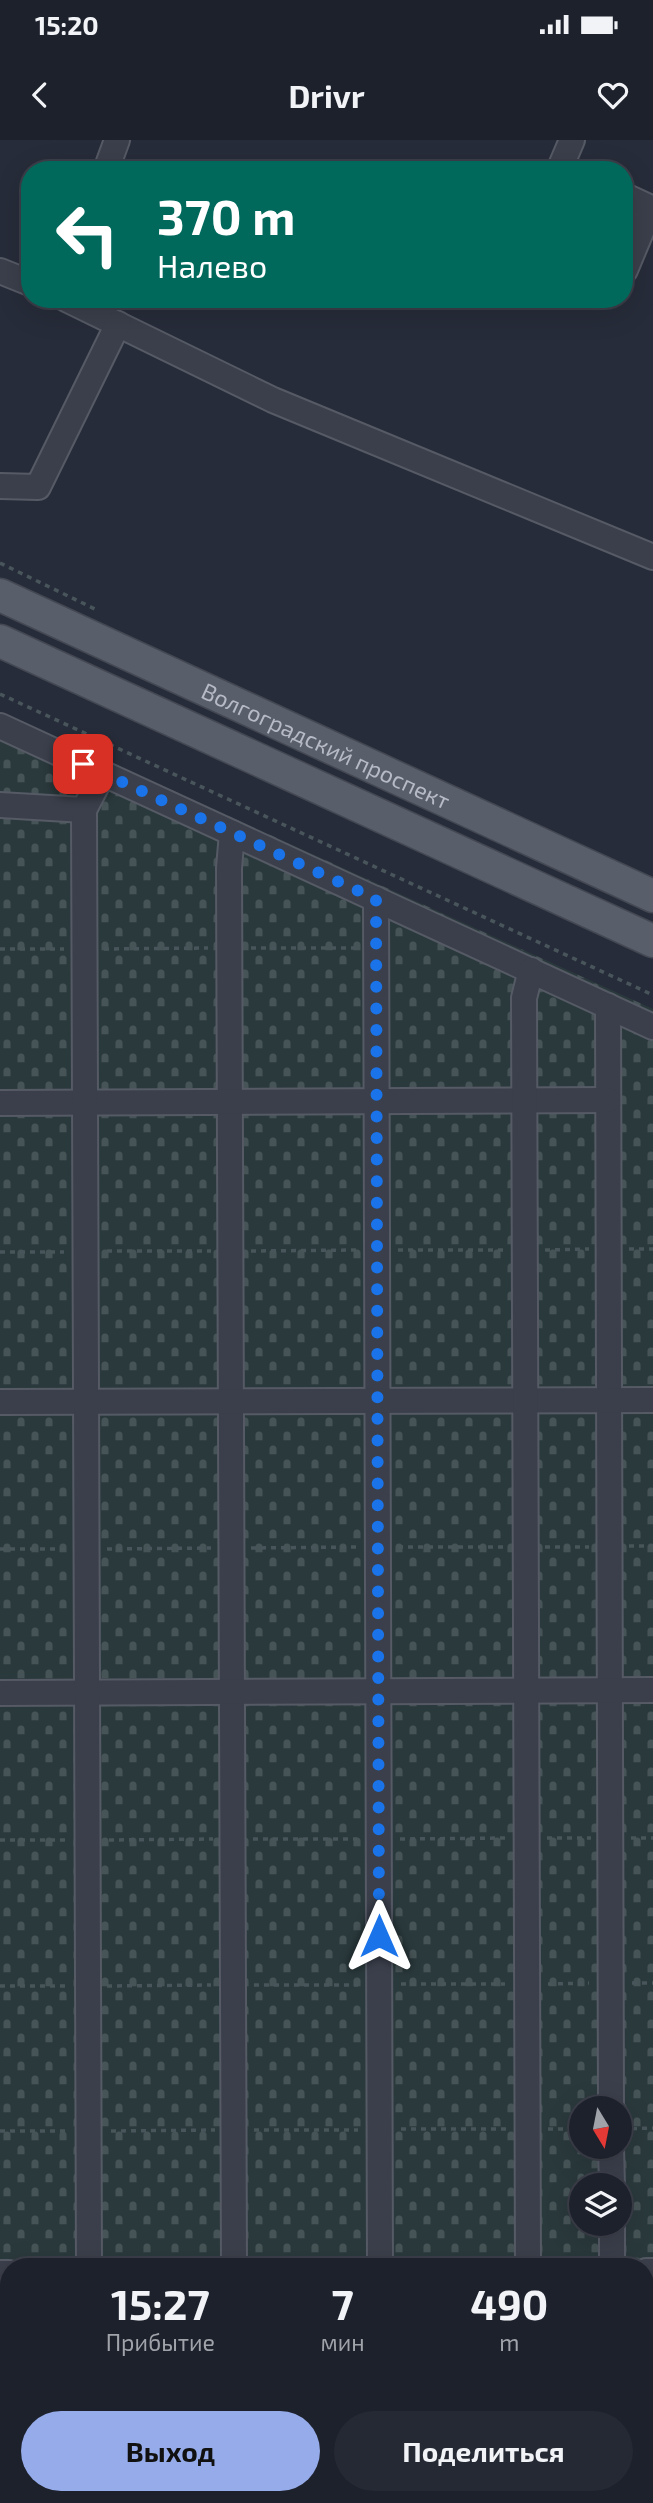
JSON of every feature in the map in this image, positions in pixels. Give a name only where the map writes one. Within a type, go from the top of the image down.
[{"type":"main road","name":"Волгоградский проспект","points":[[0,595],[653,896]]},
{"type":"main road","name":"Волгоградский проспект","points":[[0,641],[653,941]]},
{"type":"lane","points":[[109,161],[117,140]]},
{"type":"lane","points":[[563,161],[572,140]]},
{"type":"lane","points":[[633,200],[651,208],[633,251]]},
{"type":"lane","points":[[0,271],[21,279]]},
{"type":"lane","points":[[85,308],[273,400],[653,557]]},
{"type":"lane","points":[[0,486],[38,487],[118,324]]},
{"type":"lane","points":[[0,726],[653,1027]]},
{"type":"lane","points":[[89,2258],[84,810],[103,773]]},
{"type":"lane","points":[[0,805],[84,810]]},
{"type":"lane","points":[[232,833],[229,948],[234,2258]]},
{"type":"lane","points":[[376,899],[380,2258]]},
{"type":"lane","points":[[528,2258],[524,998],[531,970]]},
{"type":"lane","points":[[608,1006],[611,2096]]},
{"type":"lane","points":[[0,1103],[608,1100]]},
{"type":"lane","points":[[0,1402],[653,1400]]},
{"type":"lane","points":[[0,1693],[653,1690]]},
{"type":"lane","points":[[612,2236],[612,2258]]},
{"type":"path","points":[[0,695],[653,995]]},
{"type":"path","points":[[0,949],[376,947]]},
{"type":"path","points":[[0,1252],[653,1249]]},
{"type":"path","points":[[0,1549],[653,1546]]},
{"type":"path","points":[[0,1840],[653,1838]]},
{"type":"path","points":[[0,1986],[653,1983]]},
{"type":"path","points":[[632,2129],[653,2128]]},
{"type":"path","points":[[0,2131],[569,2129]]},
{"type":"green space","points":[[0,712],[653,1009],[653,2258],[0,2258]]},
{"type":"route","points":[[83,764],[376,899],[379,1936]]}]
